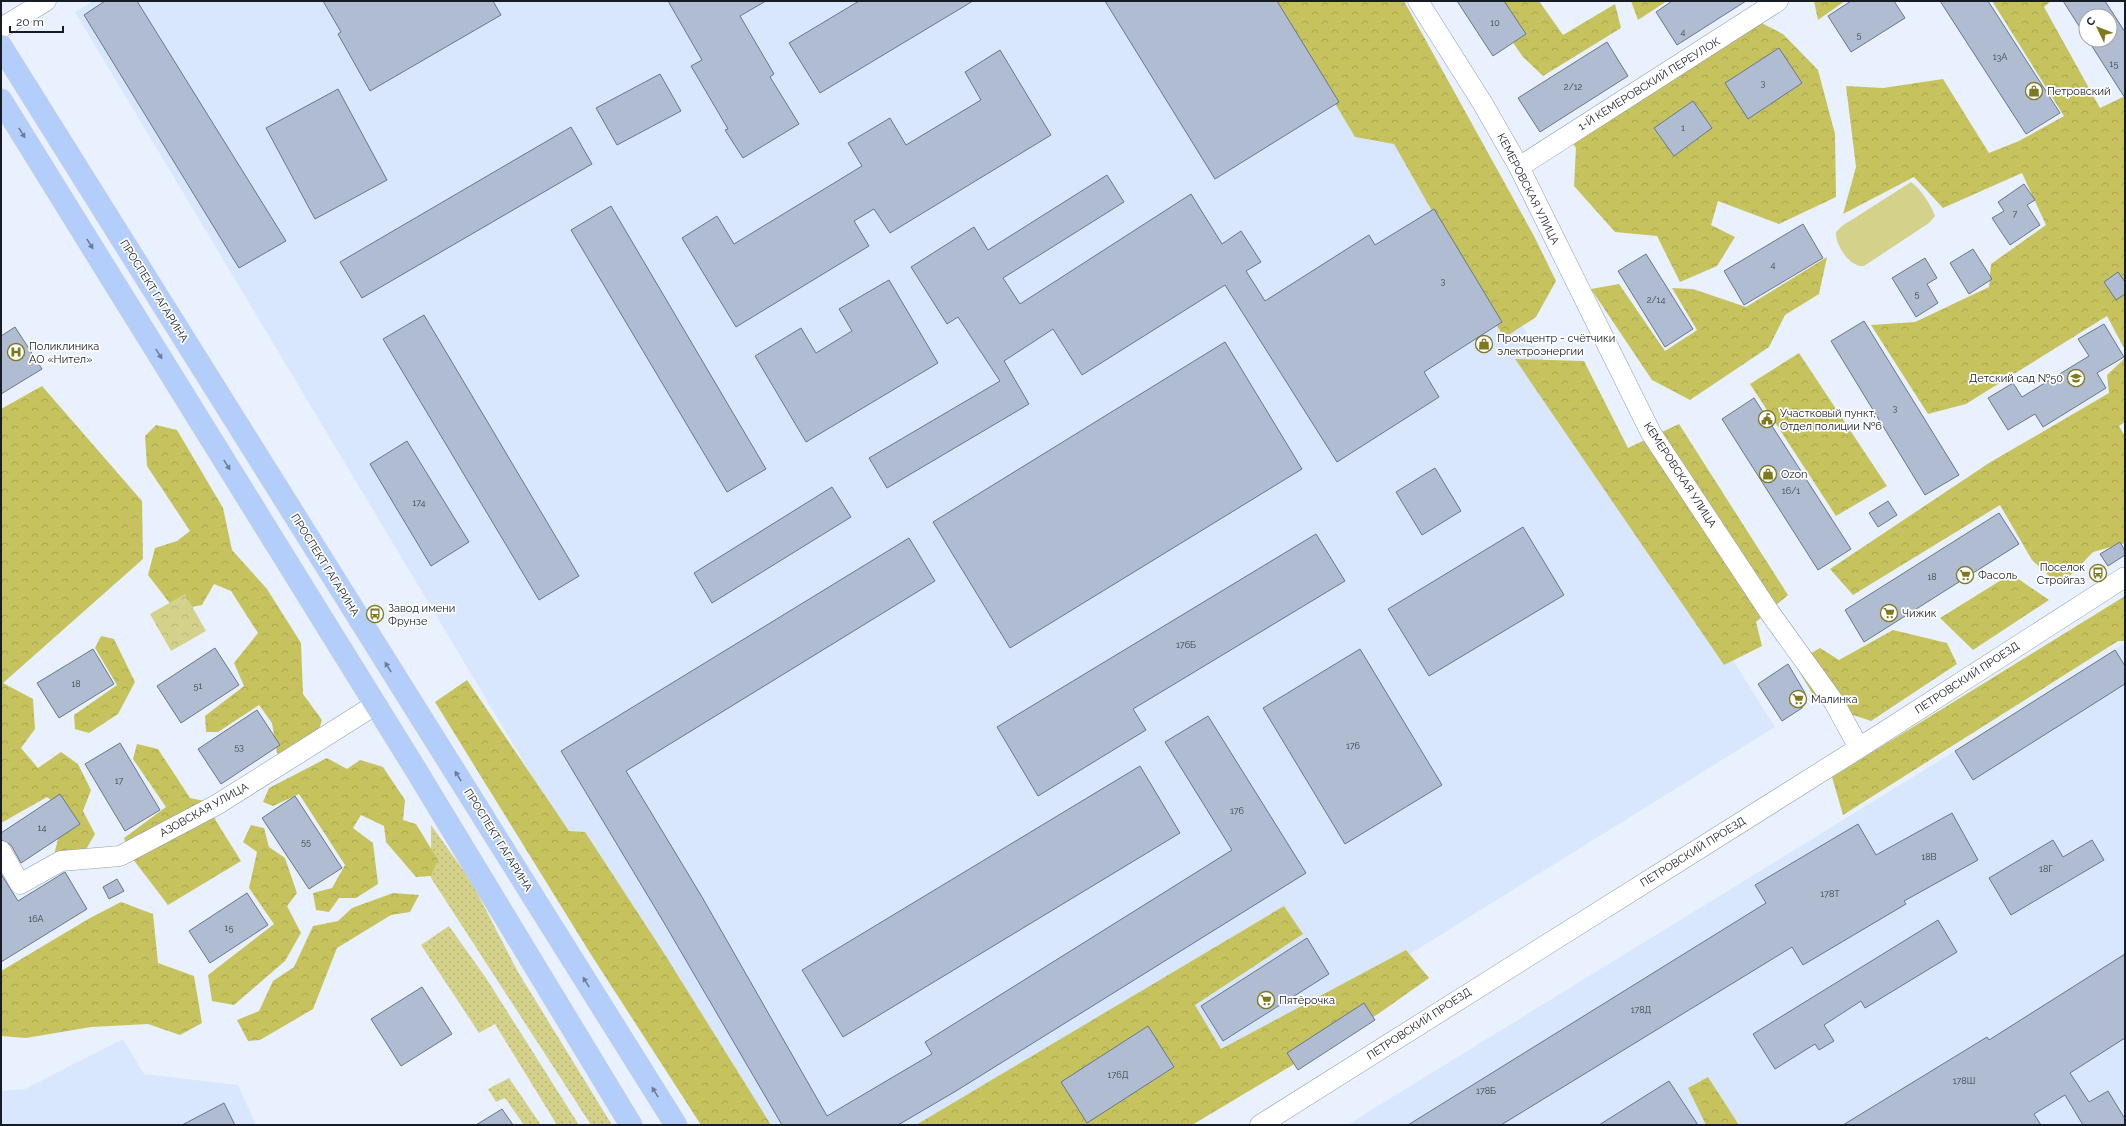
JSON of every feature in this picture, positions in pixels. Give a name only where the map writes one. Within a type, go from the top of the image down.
[{"type":"main road","name":"ПРОСПЕКТ ГАГАРИНА","points":[[1,46],[676,1125]]},
{"type":"main road","points":[[1,100],[376,705],[631,1125]]},
{"type":"street","points":[[1,28],[46,1]]},
{"type":"street","name":"КЕМЕРОВСКАЯ УЛИЦА","points":[[1418,1],[1483,104],[1519,167],[1650,433],[1770,613],[1834,702],[1859,748]]},
{"type":"street","name":"1-Й КЕМЕРОВСКИЙ ПЕРЕУЛОК","points":[[1519,167],[1776,2]]},
{"type":"street","name":"ПЕТРОВСКИЙ ПРОЕЗД","points":[[1260,1125],[1859,748],[2125,577]]},
{"type":"street","name":"АЗОВСКАЯ УЛИЦА","points":[[1,851],[20,884],[61,861],[120,856],[218,804],[376,705]]},
{"type":"shaded area","points":[[93,1],[1318,1],[1775,727],[1135,1125],[741,1125],[75,12]]},
{"type":"shaded area","points":[[2125,643],[2125,1125],[1347,1125],[1955,751]]},
{"type":"shaded area","points":[[123,1039],[144,1074],[238,1085],[256,1125],[1,1125],[1,1091],[25,1089]]},
{"type":"green space","points":[[1274,1],[1404,1],[1534,236],[1556,281],[1536,317],[1504,338],[1394,144],[1355,137]]},
{"type":"green space","points":[[1484,1],[1539,1],[1563,35],[1615,4],[1621,28],[1543,76],[1523,57]]},
{"type":"green space","points":[[1631,1],[1667,1],[1638,20]]},
{"type":"green space","points":[[1814,1],[1845,1],[1818,20]]},
{"type":"green space","points":[[1992,1],[2051,1],[2044,7],[2100,108],[2125,96],[2125,350],[2107,316],[1966,404],[1928,414],[1871,325],[1915,322],[1989,287],[1991,264],[2046,225],[2022,173],[1943,208],[1914,177],[1843,214],[1856,167],[1846,86],[1883,88],[1943,79],[1989,153],[2019,141],[2064,116]]},
{"type":"green space","points":[[1744,14],[1783,34],[1818,70],[1835,134],[1836,197],[1779,224],[1718,201],[1711,225],[1735,237],[1717,266],[1680,282],[1657,236],[1615,232],[1574,186],[1576,148],[1563,128]]},
{"type":"green space","points":[[1911,182],[1925,198],[1935,216],[1929,223],[1864,266],[1859,266],[1849,260],[1844,255],[1838,243],[1836,232],[1842,226]]},
{"type":"green space","points":[[1827,257],[1819,294],[1785,315],[1769,347],[1690,400],[1652,380],[1591,289],[1619,284],[1665,351],[1697,330],[1672,288],[1693,289],[1746,307]]},
{"type":"green space","points":[[1799,353],[1887,486],[1836,516],[1750,384]]},
{"type":"green space","points":[[2125,358],[2125,422],[2119,426],[2125,436],[2125,543],[2093,552],[2060,586],[2032,560],[2000,505],[1853,595],[1830,569],[1989,463],[2109,393],[2107,375]]},
{"type":"green space","points":[[1515,359],[1584,361],[1628,448],[1679,424],[1788,595],[1756,622],[1762,646],[1724,665]]},
{"type":"green space","points":[[42,386],[142,501],[143,559],[3,683],[33,699],[35,729],[21,748],[38,768],[61,752],[78,764],[91,790],[83,811],[95,834],[84,853],[54,855],[65,811],[47,797],[3,822],[1,820],[1,409]]},
{"type":"green space","points":[[156,425],[177,430],[223,508],[232,550],[267,589],[301,643],[303,694],[322,720],[312,753],[292,765],[277,753],[272,723],[259,705],[218,732],[206,732],[205,716],[244,686],[234,663],[258,633],[231,591],[214,584],[202,605],[175,610],[148,575],[155,548],[177,541],[190,531],[147,466],[145,436]]},
{"type":"green space","points":[[2011,574],[2049,600],[1973,650],[1940,618]]},
{"type":"green space","points":[[185,594],[206,631],[171,651],[150,614]]},
{"type":"green space","points":[[2125,596],[2125,641],[2118,641],[1843,815],[1832,777]]},
{"type":"green space","points":[[1893,630],[1947,643],[1957,664],[1871,721],[1818,703],[1794,663],[1820,648],[1839,660]]},
{"type":"green space","points":[[101,636],[114,639],[135,682],[118,714],[89,733],[75,729],[74,715],[117,685],[95,648]]},
{"type":"green space","points":[[467,680],[569,831],[585,832],[662,950],[771,1125],[701,1125],[590,953],[435,702]]},
{"type":"green space","points":[[137,744],[158,749],[190,798],[209,802],[216,821],[241,861],[168,905],[129,854],[124,838],[166,807],[133,759]]},
{"type":"green space","points":[[327,758],[347,769],[360,760],[383,767],[405,800],[403,820],[416,824],[438,860],[431,876],[416,877],[386,842],[384,826],[361,815],[353,828],[373,843],[378,884],[356,898],[339,898],[329,912],[316,910],[313,893],[332,888],[345,865],[299,794],[273,806],[263,802],[269,788]]},
{"type":"green space","points":[[251,825],[264,828],[269,847],[285,858],[297,893],[287,906],[301,933],[285,961],[234,1005],[212,1001],[208,975],[274,924],[249,888],[257,852],[243,842]]},
{"type":"green space","points":[[431,825],[471,881],[518,972],[612,1125],[591,1125],[431,878]]},
{"type":"green space","points":[[393,893],[419,895],[410,912],[391,915],[337,948],[313,1009],[260,1040],[248,1041],[237,1020],[259,1011],[273,981],[294,967],[313,926],[338,921],[352,908]]},
{"type":"green space","points":[[121,902],[153,914],[158,963],[194,976],[202,1023],[180,1035],[148,1024],[91,1027],[26,1038],[1,1036],[1,971],[90,918]]},
{"type":"green space","points":[[1284,906],[1303,934],[1195,1005],[1221,1049],[1406,950],[1429,978],[1378,1014],[1192,1125],[916,1125]]},
{"type":"green space","points":[[449,926],[486,978],[579,1125],[557,1125],[495,1024],[479,1033],[421,945]]},
{"type":"green space","points":[[1708,1077],[1739,1125],[1706,1125],[1688,1088]]},
{"type":"green space","points":[[509,1078],[541,1125],[524,1125],[505,1098],[496,1102],[488,1089]]},
{"type":"building","points":[[105,1],[137,1],[286,241],[239,268],[84,15]]},
{"type":"building","points":[[323,1],[493,1],[501,15],[370,91],[338,34],[341,32]]},
{"type":"building","points":[[668,1],[766,1],[740,16],[774,74],[770,77],[799,124],[743,158],[725,130],[728,129],[691,66],[702,60]]},
{"type":"building","points":[[859,1],[973,1],[820,93],[789,43]]},
{"type":"building","points":[[1105,1],[1277,1],[1339,102],[1215,179]]},
{"type":"building","points":[[1457,1],[1504,1],[1526,34],[1493,56]]},
{"type":"building","points":[[1672,1],[1746,1],[1677,45],[1656,12]]},
{"type":"building","points":[[1851,1],[1894,1],[1905,18],[1851,52],[1828,16]]},
{"type":"building","points":[[1940,1],[1988,1],[2060,113],[2026,134]]},
{"type":"building","points":[[2063,1],[2105,1],[2110,8],[2078,8],[2078,24]]},
{"type":"building","points":[[2118,21],[2125,32],[2125,98],[2093,48],[2118,48]]},
{"type":"building","points":[[1607,42],[1628,76],[1540,132],[1518,98]]},
{"type":"building","points":[[1779,48],[1802,83],[1748,119],[1725,83]]},
{"type":"building","points":[[1000,50],[1051,135],[890,233],[874,209],[854,221],[869,246],[736,327],[682,238],[717,216],[734,244],[862,166],[848,143],[890,118],[906,145],[981,100],[965,72]]},
{"type":"building","points":[[660,74],[681,111],[617,145],[596,108]]},
{"type":"building","points":[[338,89],[387,180],[315,219],[266,128]]},
{"type":"building","points":[[1693,101],[1712,128],[1674,156],[1654,128]]},
{"type":"building","points":[[571,127],[592,164],[362,298],[340,262]]},
{"type":"building","points":[[1107,175],[1124,202],[1003,278],[1020,304],[1191,194],[1222,244],[1241,231],[1261,262],[1246,271],[1265,301],[1369,235],[1375,245],[1434,209],[1502,322],[1424,372],[1439,397],[1337,462],[1225,285],[1082,375],[1053,329],[1004,361],[1029,404],[887,488],[869,458],[1000,381],[958,317],[947,324],[911,267],[974,227],[988,250]]},
{"type":"building","points":[[2024,184],[2035,200],[2027,205],[2040,225],[2010,245],[1992,218],[2004,211],[1998,202]]},
{"type":"building","points":[[611,206],[766,469],[727,492],[571,230]]},
{"type":"building","points":[[1803,224],[1823,258],[1744,305],[1724,271]]},
{"type":"building","points":[[1973,249],[1992,279],[1969,294],[1950,263]]},
{"type":"building","points":[[1646,254],[1693,329],[1665,347],[1618,271]]},
{"type":"building","points":[[1925,258],[1937,278],[1927,284],[1938,303],[1916,317],[1892,278]]},
{"type":"building","points":[[2118,272],[2125,282],[2125,294],[2116,300],[2104,282]]},
{"type":"building","points":[[889,280],[938,363],[806,442],[755,356],[801,328],[816,353],[852,331],[839,309]]},
{"type":"building","points":[[424,315],[579,576],[539,600],[383,339]]},
{"type":"building","points":[[1864,321],[1959,475],[1925,495],[1831,341]]},
{"type":"building","name":"Детский сад №50","points":[[2104,324],[2124,357],[2097,373],[2106,388],[2043,427],[2035,414],[2008,430],[1988,398],[2013,383],[2022,397],[2089,356],[2078,339]]},
{"type":"building","name":"Поликлиника АО «Нител»","points":[[15,327],[42,369],[1,394],[1,336]]},
{"type":"building","points":[[1225,342],[1302,469],[1010,648],[933,522]]},
{"type":"building","points":[[1754,398],[1851,549],[1818,570],[1722,419]]},
{"type":"building","points":[[407,441],[469,542],[431,566],[370,464]]},
{"type":"building","points":[[1435,468],[1461,511],[1422,535],[1396,492]]},
{"type":"building","points":[[832,487],[851,517],[712,603],[694,573]]},
{"type":"building","points":[[1888,501],[1897,515],[1878,527],[1869,513]]},
{"type":"building","points":[[1999,513],[2019,544],[1864,642],[1845,610]]},
{"type":"building","points":[[1523,527],[1564,595],[1429,676],[1388,609]]},
{"type":"building","points":[[1316,534],[1345,581],[1133,709],[1146,730],[1038,796],[997,727]]},
{"type":"building","points":[[909,538],[935,581],[626,771],[702,897],[827,1116],[932,1054],[925,1042],[1232,850],[1165,742],[1208,716],[1306,873],[956,1091],[898,1125],[782,1125],[663,921],[561,751]]},
{"type":"building","points":[[2120,542],[2125,551],[2125,555],[2108,566],[2100,554]]},
{"type":"building","points":[[215,648],[239,685],[181,723],[157,686]]},
{"type":"building","points":[[93,649],[114,684],[59,718],[37,683]]},
{"type":"building","points":[[1360,649],[1442,785],[1345,844],[1263,708]]},
{"type":"building","points":[[2115,650],[2125,666],[2125,684],[1973,780],[1955,751]]},
{"type":"building","points":[[1788,664],[1805,693],[1802,708],[1782,721],[1758,684]]},
{"type":"building","points":[[257,710],[280,745],[221,784],[198,749]]},
{"type":"building","points":[[120,743],[160,810],[125,831],[85,764]]},
{"type":"building","points":[[1140,766],[1180,833],[843,1037],[802,970]]},
{"type":"building","points":[[60,794],[80,824],[21,863],[11,845],[1,840],[1,833]]},
{"type":"building","points":[[295,796],[342,868],[309,889],[262,818]]},
{"type":"building","points":[[1952,813],[1978,860],[1904,901],[1906,904],[1803,965],[1792,947],[1501,1125],[1408,1125],[1766,903],[1755,885],[1858,824],[1876,855]]},
{"type":"building","points":[[2053,840],[2063,857],[2092,840],[2104,860],[2011,915],[1989,878]]},
{"type":"building","points":[[65,872],[87,909],[1,962],[1,874],[18,901]]},
{"type":"building","points":[[117,879],[124,891],[109,899],[103,887]]},
{"type":"building","points":[[247,893],[268,925],[210,963],[189,931]]},
{"type":"building","points":[[1938,920],[1957,952],[1865,1008],[1861,1001],[1824,1025],[1834,1041],[1819,1050],[1815,1044],[1775,1069],[1753,1034]]},
{"type":"building","points":[[1307,938],[1329,974],[1223,1041],[1201,1006]]},
{"type":"building","points":[[2125,954],[2125,1038],[2070,1073],[2089,1102],[2108,1091],[2125,1119],[2125,1125],[2083,1125],[2065,1095],[2034,1114],[2041,1125],[1843,1125],[1987,1037],[1989,1040]]},
{"type":"building","points":[[422,987],[452,1034],[401,1066],[371,1019]]},
{"type":"building","points":[[1364,1003],[1375,1020],[1298,1070],[1287,1053]]},
{"type":"building","points":[[1148,1026],[1174,1067],[1087,1123],[1061,1082]]},
{"type":"building","points":[[1669,1081],[1698,1125],[1599,1125]]},
{"type":"building","points":[[224,1103],[235,1125],[182,1125]]},
{"type":"building","points":[[502,1109],[513,1125],[476,1125]]},
{"type":"place","name":"Петровский","points":[[2034,91]]},
{"type":"place","name":"Промцентр - счётчики электроэнергии","points":[[1484,344]]},
{"type":"place","name":"Поликлиника АО «Нител»","points":[[16,352]]},
{"type":"place","name":"Детский сад №50","points":[[2076,378]]},
{"type":"place","name":"Участковый пункт, Отдел полиции №6","points":[[1767,419]]},
{"type":"place","name":"Ozon","points":[[1768,474]]},
{"type":"place","name":"Поселок Стройгаз","points":[[2098,573]]},
{"type":"place","name":"Фасоль","points":[[1965,575]]},
{"type":"place","name":"Чижик","points":[[1889,613]]},
{"type":"place","name":"Завод имени Фрунзе","points":[[375,614]]},
{"type":"place","name":"Малинка","points":[[1798,699]]},
{"type":"place","name":"Пятёрочка","points":[[1266,1000]]}]
